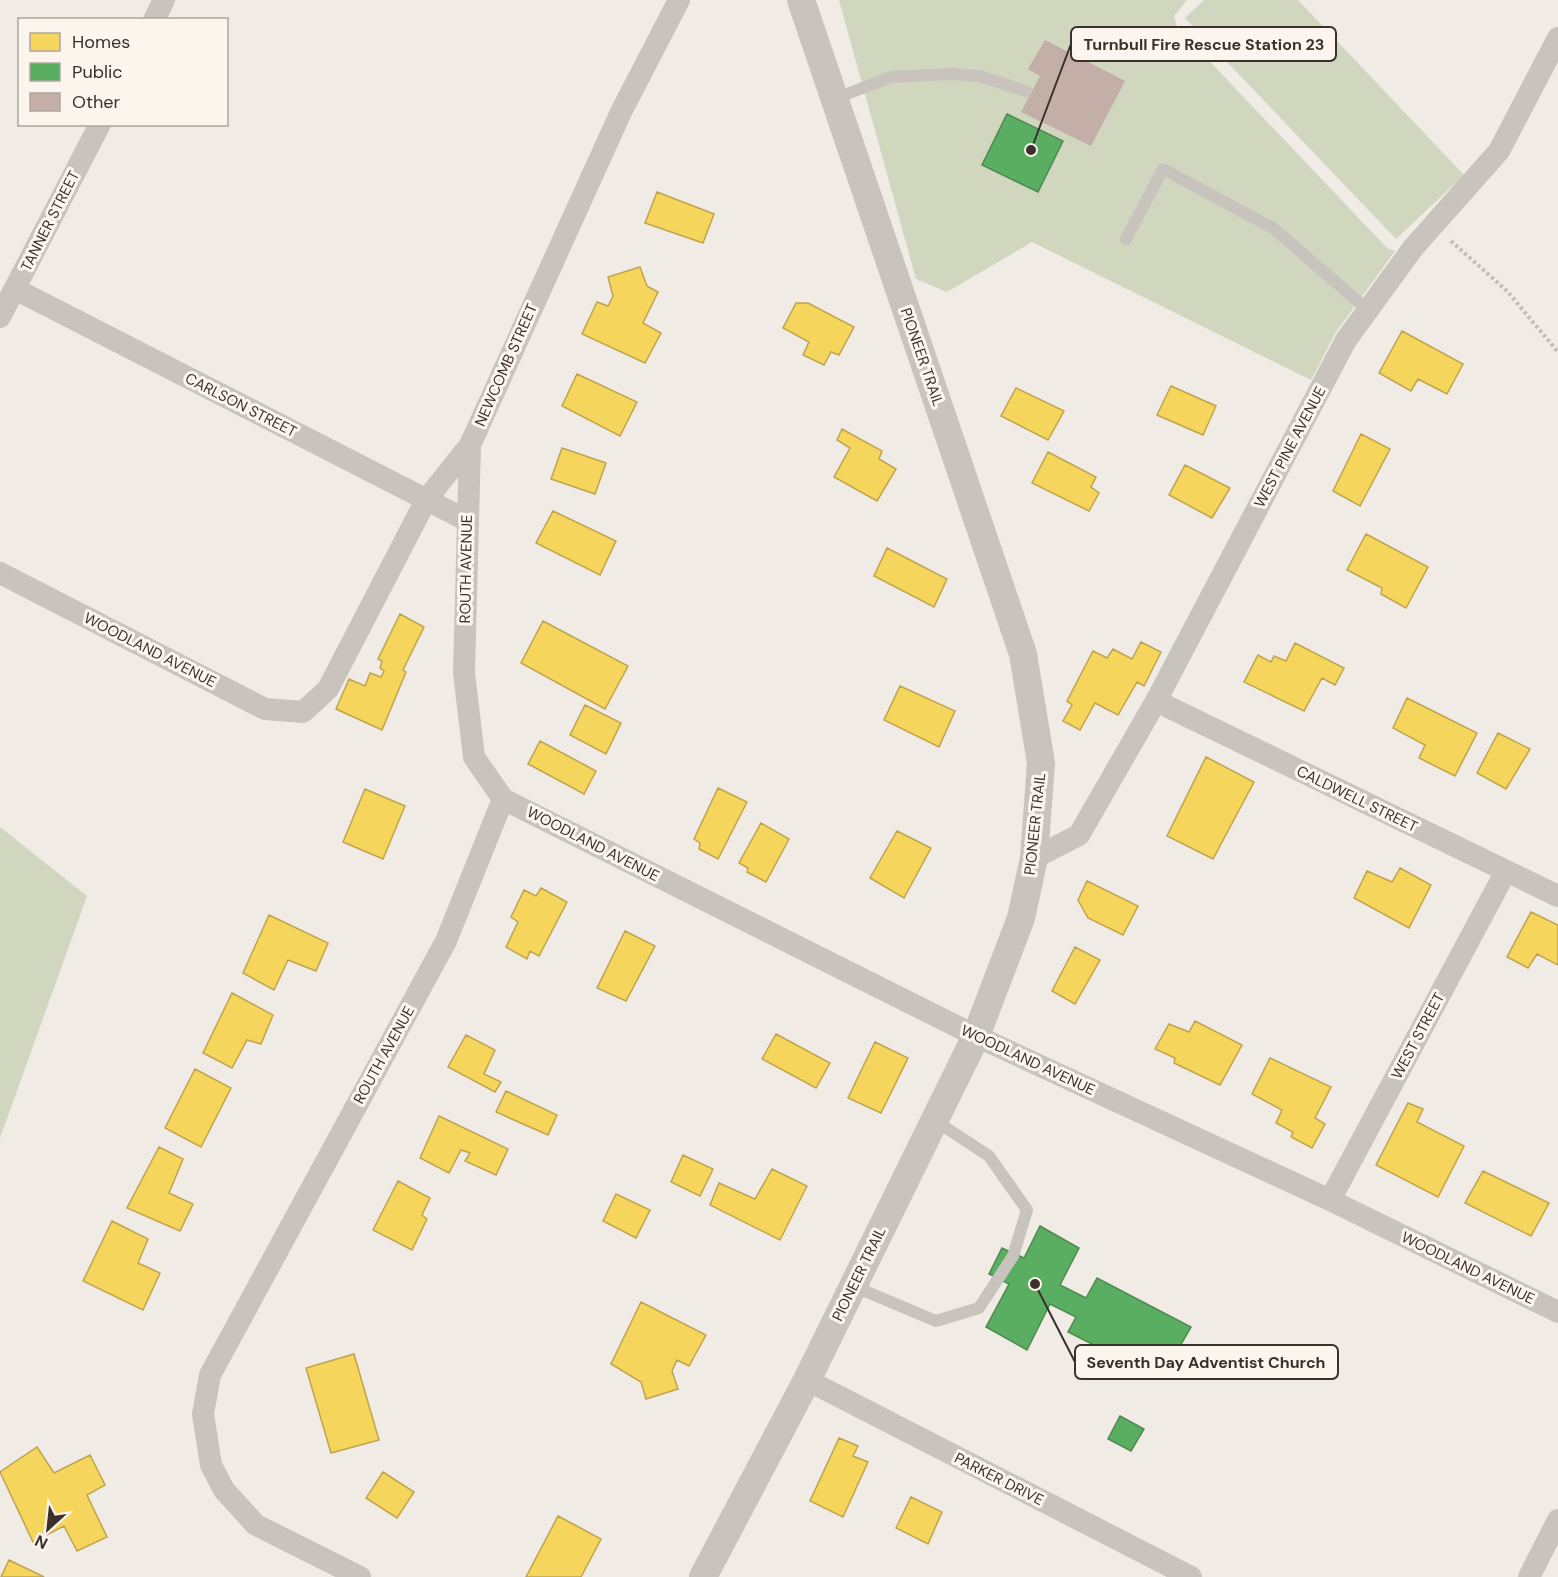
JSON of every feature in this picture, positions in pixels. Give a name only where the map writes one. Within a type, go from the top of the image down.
[{"type":"street","points":[[155,18],[164,0]]},
{"type":"street","name":"NEWCOMB STREET","points":[[303,712],[328,688],[426,500],[470,445],[621,112],[679,0]]},
{"type":"street","name":"PIONEER TRAIL","points":[[703,1577],[807,1380],[975,1036],[1021,918],[1034,858],[1041,763],[1023,654],[801,0]]},
{"type":"street","name":"WEST PINE AVENUE","points":[[1034,858],[1079,835],[1156,701],[1346,340],[1413,248],[1499,151],[1558,38]]},
{"type":"street","name":"TANNER STREET","points":[[0,317],[99,126]]},
{"type":"street","name":"CARLSON STREET","points":[[15,289],[468,520]]},
{"type":"street","name":"ROUTH AVENUE","points":[[360,1577],[256,1525],[224,1490],[211,1465],[203,1414],[210,1375],[446,941],[502,799],[474,757],[464,672],[470,445]]},
{"type":"street","name":"WOODLAND AVENUE","points":[[0,573],[265,709],[303,712]]},
{"type":"street","name":"CALDWELL STREET","points":[[1156,701],[1558,896]]},
{"type":"street","name":"WOODLAND AVENUE","points":[[502,799],[975,1036],[1330,1200],[1558,1312]]},
{"type":"street","name":"WEST STREET","points":[[1330,1200],[1506,872]]},
{"type":"street","name":"PARKER DRIVE","points":[[807,1380],[1191,1577]]},
{"type":"street","points":[[1530,1577],[1558,1520]]},
{"type":"lane","points":[[834,99],[891,77],[950,74],[979,76],[1026,91]]},
{"type":"lane","points":[[1126,239],[1163,169],[1273,228],[1368,310]]},
{"type":"lane","points":[[853,1286],[936,1321],[979,1308],[1013,1256],[1027,1210],[988,1156],[934,1120]]},
{"type":"path","points":[[1449,240],[1507,291],[1558,352]]},
{"type":"green space","points":[[839,0],[1187,0],[1174,16],[1177,27],[1387,248],[1395,251],[1336,332],[1311,380],[1032,242],[947,292],[916,279]]},
{"type":"green space","points":[[1204,0],[1298,0],[1464,175],[1396,239],[1185,18]]},
{"type":"green space","points":[[0,827],[87,896],[0,1138]]},
{"type":"building: Homes","points":[[657,192],[714,214],[703,243],[645,223]]},
{"type":"building: Homes","points":[[640,267],[647,286],[658,292],[643,323],[661,333],[645,363],[582,334],[597,302],[608,306],[613,296],[608,277]]},
{"type":"building: Homes","points":[[796,303],[808,303],[854,327],[839,355],[831,352],[824,365],[803,355],[809,342],[783,328]]},
{"type":"building: Homes","points":[[1402,331],[1463,364],[1447,394],[1418,379],[1411,391],[1379,373]]},
{"type":"building: Homes","points":[[577,374],[637,402],[620,436],[562,406]]},
{"type":"building: Homes","points":[[1171,386],[1216,406],[1203,435],[1157,415]]},
{"type":"building: Homes","points":[[1016,388],[1064,411],[1048,440],[1001,416]]},
{"type":"building: Homes","points":[[842,429],[882,451],[879,459],[896,469],[877,501],[834,477],[850,448],[837,440]]},
{"type":"building: Homes","points":[[1361,434],[1390,449],[1360,506],[1333,491]]},
{"type":"building: Homes","points":[[562,448],[606,463],[595,494],[551,479]]},
{"type":"building: Homes","points":[[1048,452],[1096,477],[1091,487],[1099,493],[1089,511],[1032,483]]},
{"type":"building: Homes","points":[[1185,465],[1230,488],[1212,518],[1169,495]]},
{"type":"building: Homes","points":[[553,511],[616,541],[600,575],[536,543]]},
{"type":"building: Homes","points":[[1366,534],[1428,567],[1406,608],[1381,594],[1382,588],[1347,570]]},
{"type":"building: Homes","points":[[887,548],[947,579],[934,607],[874,576]]},
{"type":"building: Homes","points":[[400,614],[424,627],[403,670],[406,672],[382,730],[336,709],[349,679],[365,686],[370,673],[381,677],[384,671],[380,668],[382,661],[378,659]]},
{"type":"building: Homes","points":[[543,621],[628,666],[605,709],[521,663]]},
{"type":"building: Homes","points":[[1141,642],[1161,652],[1144,686],[1137,682],[1118,715],[1095,703],[1080,730],[1063,721],[1072,705],[1067,701],[1093,651],[1107,658],[1113,649],[1132,659]]},
{"type":"building: Homes","points":[[1295,643],[1344,668],[1335,685],[1322,678],[1304,711],[1244,682],[1258,655],[1271,662],[1274,656],[1286,661]]},
{"type":"building: Homes","points":[[900,686],[955,711],[939,747],[884,720]]},
{"type":"building: Homes","points":[[1407,698],[1477,733],[1455,776],[1419,758],[1425,745],[1393,728]]},
{"type":"building: Homes","points":[[585,705],[621,723],[606,754],[570,735]]},
{"type":"building: Homes","points":[[1498,733],[1530,749],[1506,789],[1477,773]]},
{"type":"building: Homes","points":[[540,741],[596,771],[584,794],[528,764]]},
{"type":"building: Homes","points":[[1206,757],[1254,782],[1213,859],[1167,836]]},
{"type":"building: Homes","points":[[718,788],[747,802],[718,859],[699,849],[700,843],[694,839]]},
{"type":"building: Homes","points":[[365,789],[405,806],[383,859],[343,842]]},
{"type":"building: Homes","points":[[761,823],[789,839],[766,882],[747,872],[748,868],[739,863]]},
{"type":"building: Homes","points":[[897,831],[931,848],[904,898],[870,878]]},
{"type":"building: Homes","points":[[1400,868],[1431,885],[1409,928],[1354,898],[1367,871],[1392,882]]},
{"type":"building: Homes","points":[[1087,881],[1138,906],[1123,935],[1088,918],[1078,900]]},
{"type":"building: Homes","points":[[541,888],[567,902],[539,956],[530,951],[527,959],[506,947],[518,922],[511,917],[524,890],[536,896]]},
{"type":"building: Homes","points":[[1531,912],[1558,925],[1558,965],[1537,954],[1528,968],[1507,957]]},
{"type":"building: Homes","points":[[269,915],[328,943],[316,971],[288,960],[274,990],[243,973]]},
{"type":"building: Homes","points":[[625,931],[655,946],[626,1001],[597,988]]},
{"type":"building: Homes","points":[[1075,947],[1100,960],[1075,1004],[1052,991]]},
{"type":"building: Homes","points":[[232,993],[273,1015],[261,1044],[247,1040],[232,1068],[203,1053]]},
{"type":"building: Homes","points":[[1195,1021],[1242,1045],[1220,1085],[1174,1063],[1175,1058],[1155,1049],[1169,1024],[1189,1032]]},
{"type":"building: Homes","points":[[776,1034],[830,1063],[816,1088],[762,1059]]},
{"type":"building: Homes","points":[[466,1035],[495,1050],[484,1074],[501,1082],[495,1092],[448,1067]]},
{"type":"building: Homes","points":[[875,1042],[908,1058],[881,1113],[848,1098]]},
{"type":"building: Homes","points":[[1270,1058],[1331,1087],[1315,1118],[1325,1124],[1312,1148],[1291,1137],[1293,1132],[1276,1123],[1282,1110],[1252,1094]]},
{"type":"building: Homes","points":[[195,1069],[231,1088],[201,1147],[165,1128]]},
{"type":"building: Homes","points":[[506,1091],[557,1115],[548,1135],[496,1112]]},
{"type":"building: Homes","points":[[1408,1103],[1423,1109],[1417,1122],[1464,1146],[1438,1197],[1376,1165]]},
{"type":"building: Homes","points":[[439,1116],[508,1149],[496,1175],[465,1161],[470,1153],[461,1150],[449,1173],[420,1158]]},
{"type":"building: Homes","points":[[159,1147],[183,1159],[169,1193],[193,1204],[180,1231],[127,1208]]},
{"type":"building: Homes","points":[[683,1155],[713,1169],[700,1196],[671,1182]]},
{"type":"building: Homes","points":[[772,1169],[807,1186],[780,1240],[710,1205],[719,1183],[755,1199]]},
{"type":"building: Homes","points":[[1483,1171],[1549,1203],[1531,1236],[1465,1203]]},
{"type":"building: Homes","points":[[398,1181],[430,1198],[422,1215],[427,1219],[412,1250],[373,1230]]},
{"type":"building: Homes","points":[[616,1194],[650,1210],[636,1238],[603,1221]]},
{"type":"building: Homes","points":[[112,1221],[148,1239],[138,1263],[160,1273],[143,1310],[83,1281]]},
{"type":"building: Homes","points":[[641,1302],[706,1335],[689,1366],[677,1360],[672,1371],[678,1389],[646,1399],[641,1382],[611,1364]]},
{"type":"building: Homes","points":[[354,1354],[379,1440],[331,1453],[306,1368]]},
{"type":"building: Homes","points":[[839,1438],[858,1446],[853,1456],[868,1462],[843,1517],[810,1501]]},
{"type":"building: Homes","points":[[37,1447],[54,1473],[90,1455],[105,1485],[87,1495],[107,1537],[77,1551],[64,1526],[33,1542],[0,1472]]},
{"type":"building: Homes","points":[[383,1472],[414,1492],[397,1518],[366,1498]]},
{"type":"building: Homes","points":[[911,1497],[942,1512],[928,1544],[896,1528]]},
{"type":"building: Homes","points":[[558,1516],[601,1539],[581,1577],[526,1577]]},
{"type":"building: Homes","points":[[9,1560],[44,1577],[1,1577]]},
{"type":"building: Public","points":[[1007,114],[1063,141],[1038,192],[982,165]]},
{"type":"building: Public","points":[[1040,1226],[1079,1248],[1060,1285],[1086,1298],[1097,1278],[1191,1327],[1161,1379],[1068,1332],[1076,1317],[1050,1304],[1027,1350],[986,1327],[1009,1284],[989,1274],[1002,1248],[1024,1258]]},
{"type":"building: Public","points":[[1120,1416],[1144,1429],[1131,1451],[1108,1439]]},
{"type":"building: Other","points":[[1045,40],[1125,81],[1091,146],[1021,112],[1040,76],[1028,69]]},
{"type":"place","name":"Turnbull Fire Rescue Station 23","points":[[1031,150]]},
{"type":"place","name":"Seventh Day Adventist Church","points":[[1035,1284]]}]
